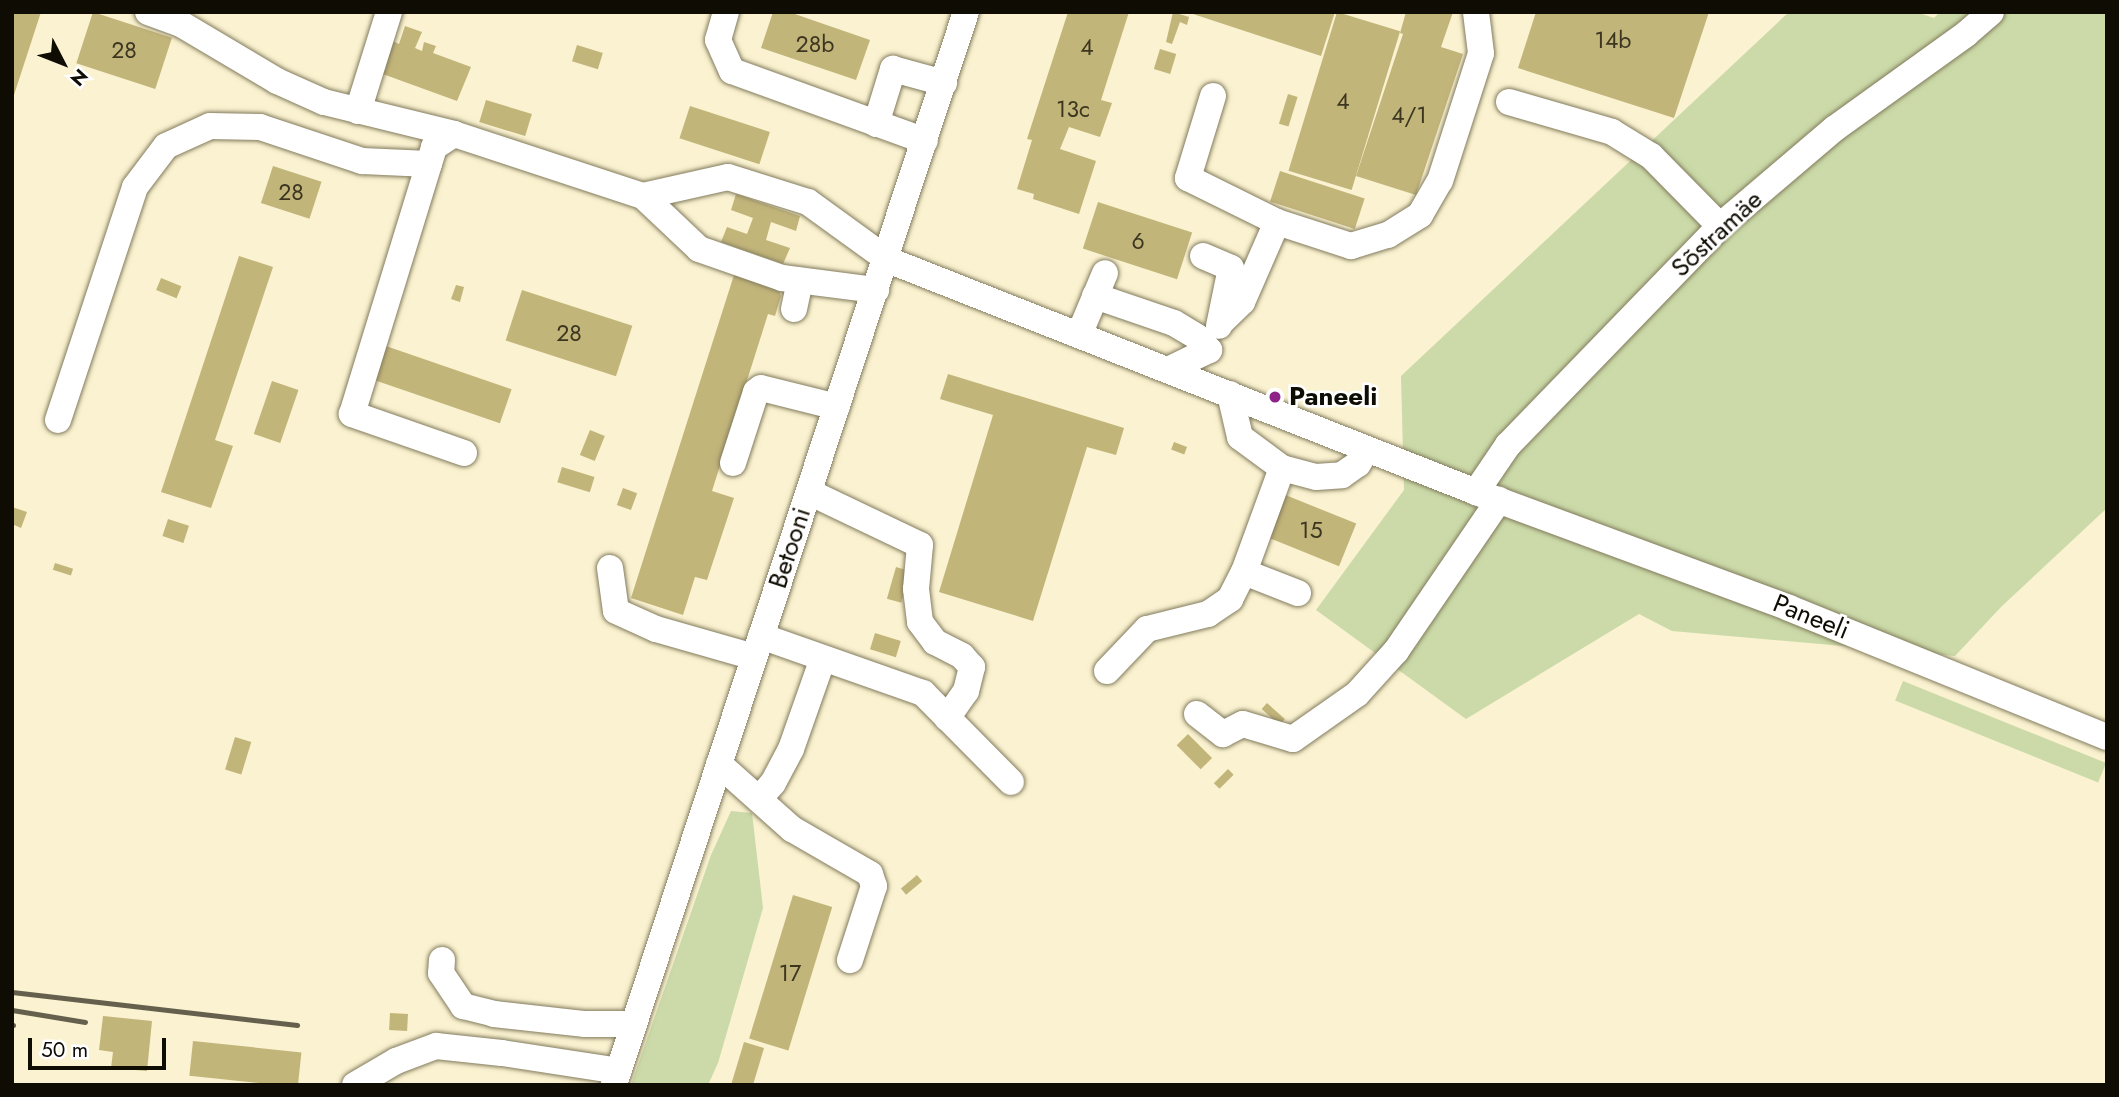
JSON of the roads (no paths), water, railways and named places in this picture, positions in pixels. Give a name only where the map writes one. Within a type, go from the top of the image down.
[{"type":"street","points":[[148,12],[181,24],[277,81],[324,102],[454,134],[643,196],[699,249],[782,278],[876,290]]},
{"type":"street","points":[[358,110],[389,12]]},
{"type":"street","points":[[726,12],[718,40],[733,71],[925,141]]},
{"type":"street","name":"Betooni","points":[[616,1078],[757,646],[888,260],[966,12]]},
{"type":"street","points":[[1213,96],[1188,178],[1277,222],[1351,246],[1388,235],[1420,215],[1440,181],[1481,53],[1476,12]]},
{"type":"street","name":"Sõstramäe","points":[[1197,714],[1223,734],[1243,724],[1293,739],[1357,694],[1396,651],[1487,496],[1508,445],[1720,226],[1834,129],[1966,34],[1991,12]]},
{"type":"street","points":[[876,124],[893,69],[944,83]]},
{"type":"street","points":[[1509,102],[1612,132],[1651,156],[1720,226]]},
{"type":"street","points":[[58,420],[135,187],[166,146],[210,126],[261,127],[362,160],[429,164]]},
{"type":"street","points":[[454,134],[434,147],[352,414],[464,453]]},
{"type":"street","name":"Paneeli","points":[[643,196],[727,177],[808,202],[888,260],[1487,496],[1789,608],[2107,737]]},
{"type":"street","points":[[1221,322],[1242,302],[1277,222]]},
{"type":"street","points":[[1168,370],[1209,350],[1221,322],[1231,268],[1203,256]]},
{"type":"street","points":[[794,309],[800,281]]},
{"type":"street","points":[[1079,335],[1100,285],[1197,337],[1209,350],[1240,437],[1282,468],[1315,477],[1342,475],[1357,464],[1367,449]]},
{"type":"street","points":[[733,463],[756,392],[761,387],[837,407]]},
{"type":"street","points":[[1107,671],[1147,629],[1208,614],[1230,599],[1244,572],[1282,468]]},
{"type":"street","points":[[809,492],[920,545],[916,589],[920,622],[935,642],[962,656],[972,667],[965,691],[947,718]]},
{"type":"street","points":[[610,568],[616,611],[656,629],[823,658],[923,693],[1011,782]]},
{"type":"street","points":[[1244,572],[1298,593]]},
{"type":"street","points":[[759,799],[773,783],[791,749],[823,658]]},
{"type":"street","points":[[719,764],[793,829],[870,874],[874,886],[850,960]]},
{"type":"street","points":[[442,960],[441,973],[463,1006],[494,1014],[586,1024],[634,1024]]},
{"type":"street","points":[[355,1085],[396,1061],[436,1046],[616,1078]]},
{"type":"railway","points":[[12,992],[297,1025]]},
{"type":"railway","points":[[12,1010],[85,1022]]},
{"type":"place","name":"Paneeli","points":[[1275,397]]}]
